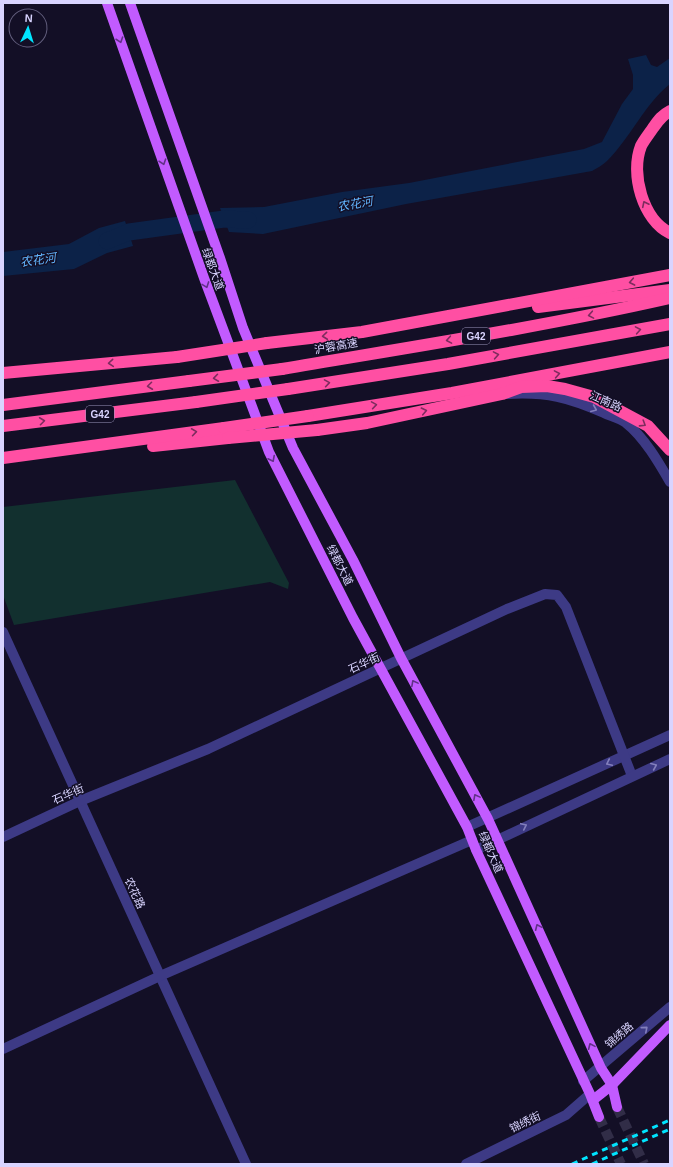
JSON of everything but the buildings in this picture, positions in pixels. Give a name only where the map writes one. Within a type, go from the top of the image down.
[{"type":"highway","points":[[670,111],[664,114],[641,146],[638,181],[641,196],[650,214],[664,230],[670,233]]},
{"type":"highway","points":[[362,332],[670,275]]},
{"type":"highway","points":[[3,373],[177,357],[267,343],[362,332],[670,290]]},
{"type":"highway","name":"沪蓉高速","points":[[3,405],[282,369],[481,335],[623,309],[670,298]]},
{"type":"highway","name":"G42","points":[[3,426],[288,389],[448,364],[670,324]]},
{"type":"highway","points":[[226,433],[308,416],[506,383],[670,352]]},
{"type":"highway","points":[[9,458],[226,433],[317,430],[367,423],[502,394],[521,387],[547,386],[594,397],[648,426],[670,450]]},
{"type":"main road","name":"绿都大道","points":[[107,3],[204,278],[268,452],[353,618],[382,668],[468,827],[476,850],[599,1117]]},
{"type":"main road","name":"绿都大道","points":[[130,3],[220,258],[243,328],[293,448],[352,560],[401,658],[488,819],[601,1068],[612,1084],[617,1107]]},
{"type":"main road","points":[[591,1097],[612,1084],[668,1027]]},
{"type":"street","name":"江南路","points":[[502,394],[535,393],[556,395],[576,401],[626,423],[655,456],[670,482]]},
{"type":"street","name":"石华街","points":[[3,837],[80,801],[208,749],[507,609],[545,594],[557,595],[566,607],[632,776]]},
{"type":"street","name":"农花路","points":[[3,632],[246,1164]]},
{"type":"street","points":[[468,827],[670,735]]},
{"type":"street","points":[[476,850],[497,838],[670,759]]},
{"type":"street","points":[[3,1049],[160,976],[472,840]]},
{"type":"street","name":"锦绣路","points":[[583,1081],[601,1068],[670,1007]]},
{"type":"street","name":"锦绣街","points":[[466,1164],[566,1115],[591,1097]]},
{"type":"green space","points":[[235,480],[289,583],[288,589],[270,582],[14,625],[3,595],[3,507]]},
{"type":"water","points":[[646,55],[651,65],[657,67],[670,58],[670,84],[645,111],[616,152],[592,171],[406,204],[263,234],[229,232],[220,208],[264,207],[342,192],[409,183],[584,149],[602,142],[622,104],[633,89],[633,75],[628,59]]},
{"type":"water","points":[[125,221],[133,246],[107,253],[74,269],[3,276],[3,252],[69,244],[99,228]]},
{"type":"waterway","name":"农花河","points":[[107,241],[129,232],[224,219],[248,220]]},
{"type":"tunnel","points":[[617,1107],[644,1164]]},
{"type":"tunnel","points":[[599,1117],[621,1164]]},
{"type":"railway","points":[[572,1164],[670,1120]]},
{"type":"railway","points":[[592,1164],[670,1129]]}]
